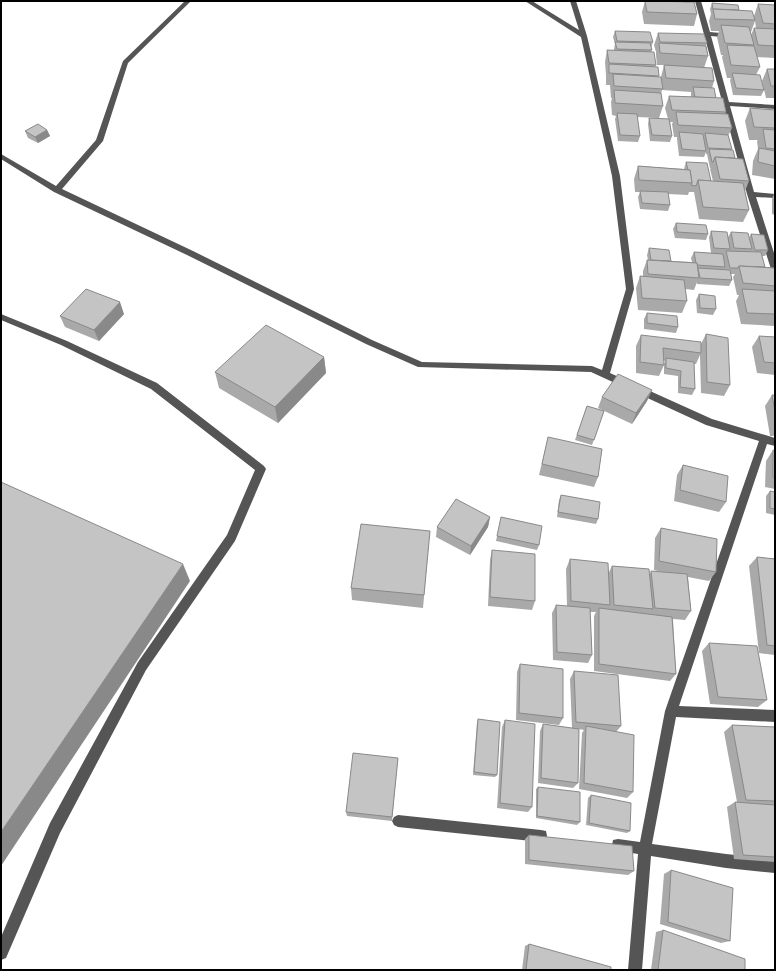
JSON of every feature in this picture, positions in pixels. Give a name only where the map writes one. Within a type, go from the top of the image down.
[{"type":"street","points":[[57,190],[100,141],[125,62],[188,1]]},
{"type":"street","points":[[528,1],[584,36]]},
{"type":"street","points":[[573,1],[584,36],[616,176],[630,289],[605,375]]},
{"type":"street","points":[[698,1],[751,194],[775,269]]},
{"type":"street","points":[[706,34],[736,36]]},
{"type":"street","points":[[726,104],[775,106]]},
{"type":"street","points":[[1,156],[57,190],[190,252],[369,342],[421,365],[592,369],[709,422],[769,441],[671,711],[645,848],[635,970]]},
{"type":"street","points":[[751,194],[775,196]]},
{"type":"street","points":[[1,316],[64,343],[154,386],[261,469],[231,538],[138,673],[55,828],[1,953]]},
{"type":"street","points":[[671,711],[775,716]]},
{"type":"street","points":[[398,820],[553,838]]},
{"type":"street","points":[[607,844],[645,848],[726,861],[775,866]]},
{"type":"building","points":[[645,1],[694,2],[697,14],[647,12]]},
{"type":"building","points":[[712,3],[738,5],[739,10],[713,9]]},
{"type":"building","points":[[758,4],[775,5],[775,24],[763,23]]},
{"type":"building","points":[[713,9],[752,11],[755,20],[715,19]]},
{"type":"building","points":[[721,25],[749,27],[754,45],[725,43]]},
{"type":"building","points":[[754,28],[775,29],[775,46],[758,45]]},
{"type":"building","points":[[615,31],[650,32],[653,42],[617,41]]},
{"type":"building","points":[[658,33],[704,34],[707,43],[660,42]]},
{"type":"building","points":[[615,42],[650,43],[652,50],[617,49]]},
{"type":"building","points":[[659,43],[706,46],[708,56],[660,53]]},
{"type":"building","points":[[727,45],[754,46],[760,67],[731,65]]},
{"type":"building","points":[[607,50],[654,52],[656,65],[609,63]]},
{"type":"building","points":[[609,64],[658,67],[659,76],[609,73]]},
{"type":"building","points":[[664,65],[712,68],[714,81],[666,78]]},
{"type":"building","points":[[767,69],[775,69],[775,86],[771,86]]},
{"type":"building","points":[[732,73],[760,75],[764,90],[736,88]]},
{"type":"building","points":[[613,74],[661,77],[663,89],[614,86]]},
{"type":"building","points":[[693,87],[714,88],[716,98],[695,97]]},
{"type":"building","points":[[614,90],[661,93],[663,106],[615,103]]},
{"type":"building","points":[[669,96],[723,98],[726,112],[672,110]]},
{"type":"building","points":[[750,108],[775,110],[775,128],[754,127]]},
{"type":"building","points":[[676,112],[728,114],[732,128],[678,125]]},
{"type":"building","points":[[617,113],[637,114],[640,136],[620,135]]},
{"type":"building","points":[[649,118],[669,119],[672,136],[652,135]]},
{"type":"building","points":[[38,124],[47,130],[35,137],[25,131]]},
{"type":"building","points":[[763,129],[775,130],[775,149],[766,148]]},
{"type":"building","points":[[679,132],[703,134],[706,151],[682,149]]},
{"type":"building","points":[[705,133],[728,135],[732,149],[708,148]]},
{"type":"building","points":[[759,148],[775,151],[775,166],[758,162]]},
{"type":"building","points":[[709,149],[733,150],[735,158],[715,157],[712,162]]},
{"type":"building","points":[[715,157],[743,159],[749,181],[720,179]]},
{"type":"building","points":[[686,162],[707,163],[711,181],[698,180],[696,186],[691,185],[690,170],[688,170]]},
{"type":"building","points":[[638,166],[690,170],[692,183],[639,180]]},
{"type":"building","points":[[698,180],[743,183],[749,210],[703,207]]},
{"type":"building","points":[[640,191],[668,192],[670,205],[642,203]]},
{"type":"building","points":[[676,223],[706,225],[708,234],[677,232]]},
{"type":"building","points":[[711,231],[727,232],[730,249],[714,248]]},
{"type":"building","points":[[731,232],[748,233],[752,249],[734,248]]},
{"type":"building","points":[[751,234],[764,235],[768,250],[755,250]]},
{"type":"building","points":[[649,248],[669,250],[671,261],[651,260]]},
{"type":"building","points":[[726,251],[761,252],[765,267],[739,266],[738,268],[730,268]]},
{"type":"building","points":[[694,252],[723,254],[725,267],[697,265]]},
{"type":"building","points":[[647,260],[697,263],[699,278],[648,274]]},
{"type":"building","points":[[739,266],[775,268],[775,286],[743,283]]},
{"type":"building","points":[[698,268],[730,270],[732,280],[700,278]]},
{"type":"building","points":[[640,276],[684,280],[687,301],[642,298]]},
{"type":"building","points":[[86,289],[120,302],[94,330],[60,316]]},
{"type":"building","points":[[742,289],[775,291],[775,314],[747,313]]},
{"type":"building","points":[[699,294],[715,296],[716,309],[700,308]]},
{"type":"building","points":[[647,313],[677,316],[678,327],[647,323]]},
{"type":"building","points":[[266,325],[324,357],[275,407],[215,372]]},
{"type":"building","points":[[706,334],[728,338],[730,385],[707,382]]},
{"type":"building","points":[[641,335],[701,342],[701,353],[663,348],[664,365],[640,362]]},
{"type":"building","points":[[759,336],[775,337],[775,363],[764,362]]},
{"type":"building","points":[[666,358],[694,362],[695,389],[680,387],[681,371],[666,368]]},
{"type":"building","points":[[618,374],[652,390],[636,413],[602,397]]},
{"type":"building","points":[[772,395],[775,395],[775,412]]},
{"type":"building","points":[[587,406],[604,411],[594,440],[577,435]]},
{"type":"building","points":[[548,437],[602,449],[598,477],[542,464]]},
{"type":"building","points":[[773,450],[775,451],[775,477],[773,477]]},
{"type":"building","points":[[683,465],[728,476],[726,502],[680,490]]},
{"type":"building","points":[[1,482],[183,564],[1,832]]},
{"type":"building","points":[[770,491],[775,492],[775,509],[770,508]]},
{"type":"building","points":[[561,495],[600,502],[598,519],[558,512]]},
{"type":"building","points":[[456,499],[490,517],[471,546],[437,527]]},
{"type":"building","points":[[501,517],[542,526],[539,545],[497,536]]},
{"type":"building","points":[[361,524],[430,531],[424,595],[351,588]]},
{"type":"building","points":[[661,528],[717,539],[716,572],[659,561]]},
{"type":"building","points":[[492,550],[535,554],[535,601],[490,597]]},
{"type":"building","points":[[757,557],[775,559],[775,646],[767,645]]},
{"type":"building","points":[[570,559],[608,563],[610,605],[571,601]]},
{"type":"building","points":[[612,566],[649,569],[653,609],[614,605]]},
{"type":"building","points":[[651,571],[687,574],[691,611],[655,608]]},
{"type":"building","points":[[556,605],[590,608],[592,655],[557,652]]},
{"type":"building","points":[[599,608],[672,617],[676,674],[599,664]]},
{"type":"building","points":[[709,643],[757,646],[767,700],[718,697]]},
{"type":"building","points":[[520,664],[563,669],[563,718],[519,713]]},
{"type":"building","points":[[574,671],[618,675],[621,726],[576,722]]},
{"type":"building","points":[[478,719],[500,722],[497,775],[474,772]]},
{"type":"building","points":[[505,720],[535,724],[532,807],[500,803]]},
{"type":"building","points":[[543,724],[579,729],[578,783],[541,778]]},
{"type":"building","points":[[732,725],[775,727],[775,801],[746,800]]},
{"type":"building","points":[[586,726],[634,735],[633,792],[584,783]]},
{"type":"building","points":[[353,753],[398,758],[392,817],[346,812]]},
{"type":"building","points":[[538,787],[580,792],[580,822],[537,816]]},
{"type":"building","points":[[591,795],[631,803],[630,831],[589,823]]},
{"type":"building","points":[[735,802],[775,805],[775,857],[743,855]]},
{"type":"building","points":[[529,835],[632,846],[634,871],[529,860]]},
{"type":"building","points":[[671,870],[733,888],[730,941],[668,922]]},
{"type":"building","points":[[663,930],[745,959],[745,970],[658,970]]},
{"type":"building","points":[[529,944],[611,967],[611,970],[526,970]]}]
